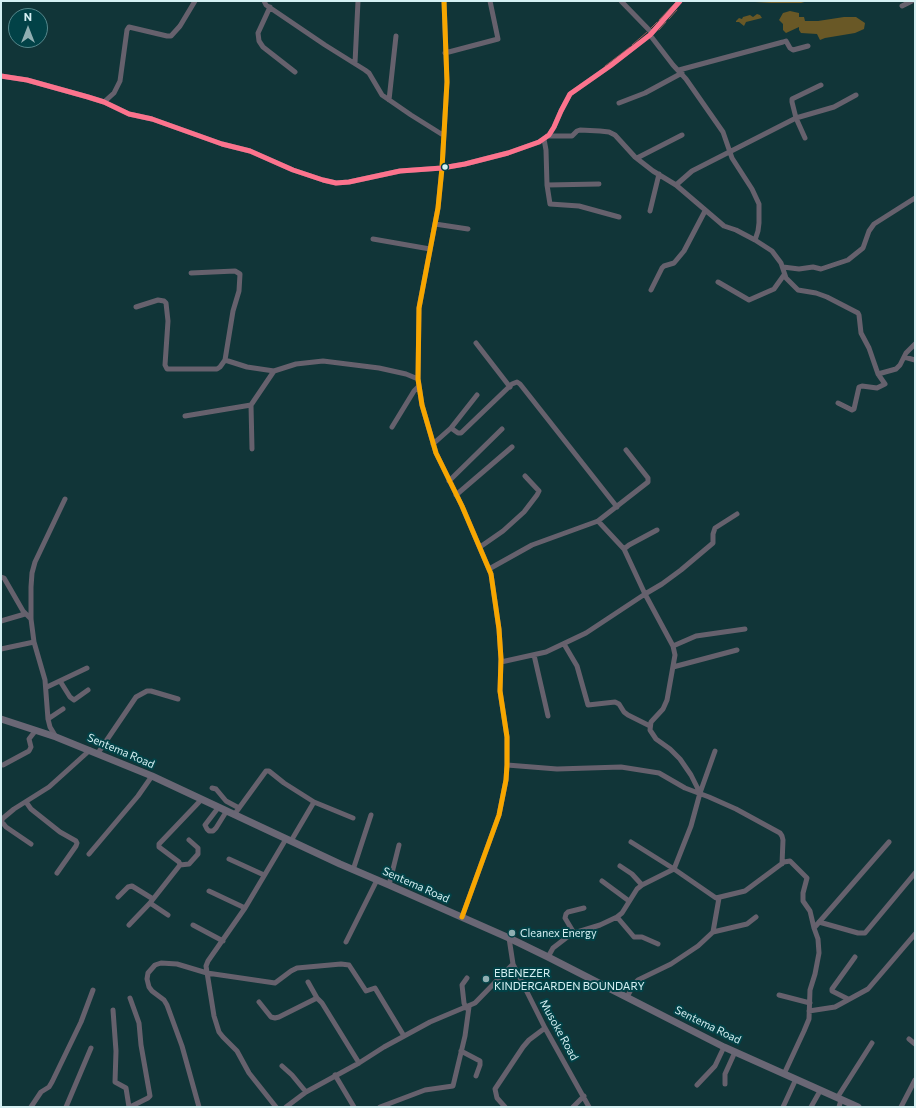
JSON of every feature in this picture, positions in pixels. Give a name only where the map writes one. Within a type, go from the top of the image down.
[{"type":"main road","name":"Sentema Road","points":[[1,719],[56,737],[152,776],[226,812],[353,870],[509,938],[724,1047],[796,1079],[839,1102],[858,1107]]},
{"type":"street","points":[[104,102],[114,93],[120,81],[127,30],[129,28],[171,36],[180,26],[195,1]]},
{"type":"street","points":[[264,1],[266,5],[369,73],[379,92],[443,136]]},
{"type":"street","points":[[355,63],[358,1]]},
{"type":"street","points":[[444,1],[447,82],[442,168],[440,195],[419,308],[418,387],[433,444],[480,547],[492,578],[499,629],[501,662],[500,691],[506,731],[507,765],[503,799],[499,815],[462,917]]},
{"type":"street","points":[[445,53],[498,39],[490,1]]},
{"type":"street","points":[[621,1],[651,34],[673,65],[680,71],[723,132],[735,165],[752,188],[759,204],[759,223],[755,240]]},
{"type":"street","points":[[1,76],[27,80],[104,102],[129,114],[152,119],[222,144],[250,151],[293,170],[330,182],[349,182],[400,172],[465,164],[508,153],[539,142],[545,138],[554,127],[570,94],[610,66],[651,34],[679,1]]},
{"type":"street","points":[[902,6],[912,1]]},
{"type":"street","points":[[270,7],[258,33],[259,41],[263,47],[295,72]]},
{"type":"street","points":[[389,100],[396,36]]},
{"type":"street","points":[[619,103],[645,93],[680,71],[786,41],[793,50],[808,46]]},
{"type":"street","points":[[805,138],[796,118],[792,99],[821,85]]},
{"type":"street","points":[[676,185],[692,171],[730,153],[762,134],[796,118],[834,107],[856,95]]},
{"type":"street","points":[[545,138],[572,136],[576,131],[580,130],[609,132],[615,135],[637,158],[676,185],[724,226],[736,230],[755,240],[777,256],[783,267],[784,275],[798,290],[816,293],[827,297],[859,315],[860,329],[878,374],[885,384],[878,388],[859,387],[854,409],[850,410],[838,403]]},
{"type":"street","points":[[637,158],[682,134]]},
{"type":"street","points":[[545,138],[547,185],[550,204],[579,206],[619,217]]},
{"type":"street","points":[[650,211],[659,174]]},
{"type":"street","points":[[547,185],[599,184]]},
{"type":"street","points":[[783,267],[800,269],[815,267],[822,269],[848,260],[863,248],[869,231],[874,224],[915,198]]},
{"type":"street","points":[[651,290],[662,268],[664,266],[674,264],[681,255],[705,211]]},
{"type":"street","points":[[434,224],[468,229]]},
{"type":"street","points":[[373,239],[430,250]]},
{"type":"street","points":[[136,306],[158,300],[166,303],[168,321],[165,365],[167,369],[217,369],[225,360],[233,311],[239,291],[240,274],[235,271],[191,273]]},
{"type":"street","points":[[718,282],[749,300],[774,289],[784,275]]},
{"type":"street","points":[[476,343],[510,387]]},
{"type":"street","points":[[878,374],[896,369],[908,349],[915,344]]},
{"type":"street","points":[[904,357],[915,360]]},
{"type":"street","points":[[225,360],[247,367],[274,371],[296,364],[323,361],[379,368],[406,374],[418,379]]},
{"type":"street","points":[[252,449],[251,405],[274,371]]},
{"type":"street","points":[[451,428],[458,433],[461,433],[510,387],[515,383],[520,384],[617,507]]},
{"type":"street","points":[[392,427],[414,390],[418,387]]},
{"type":"street","points":[[433,444],[451,428],[477,395]]},
{"type":"street","points":[[185,416],[251,405]]},
{"type":"street","points":[[449,481],[502,429]]},
{"type":"street","points":[[456,495],[512,447]]},
{"type":"street","points":[[489,569],[532,545],[598,521],[648,482],[626,450]]},
{"type":"street","points":[[480,547],[503,532],[524,512],[537,495],[539,491],[525,476]]},
{"type":"street","points":[[56,737],[50,727],[48,719],[47,687],[34,642],[31,619],[32,580],[35,562],[65,499]]},
{"type":"street","points":[[501,662],[534,655],[564,644],[586,633],[662,584],[714,543],[713,534],[715,528],[737,514]]},
{"type":"street","points":[[598,521],[624,549],[645,594],[673,646],[675,655],[666,706],[653,718],[650,730],[656,739],[670,749],[680,759],[691,775],[700,794]]},
{"type":"street","points":[[624,549],[657,530]]},
{"type":"street","points":[[1,577],[4,578],[19,606],[31,619]]},
{"type":"street","points":[[1,622],[25,614]]},
{"type":"street","points":[[673,646],[696,636],[745,630]]},
{"type":"street","points":[[1,648],[34,642]]},
{"type":"street","points":[[564,644],[577,666],[588,705],[609,702],[618,703],[628,715],[650,726]]},
{"type":"street","points":[[673,667],[737,650]]},
{"type":"street","points":[[534,655],[548,716]]},
{"type":"street","points":[[47,687],[87,668]]},
{"type":"street","points":[[60,681],[70,697],[74,700],[88,690]]},
{"type":"street","points":[[98,753],[136,697],[146,691],[151,691],[178,698]]},
{"type":"street","points":[[48,719],[63,709]]},
{"type":"street","points":[[3,765],[29,751],[31,747],[29,739],[36,730]]},
{"type":"street","points":[[30,844],[6,827],[2,819],[49,788],[90,750]]},
{"type":"street","points":[[548,957],[553,948],[574,933],[600,926],[617,917],[622,913],[629,901],[642,885],[674,869],[715,751]]},
{"type":"street","points":[[507,765],[557,769],[621,767],[659,773],[685,788],[736,809],[780,834],[783,840],[782,864]]},
{"type":"street","points":[[234,815],[266,771],[269,771],[284,784],[314,802],[353,818]]},
{"type":"street","points":[[89,854],[138,796],[152,776]]},
{"type":"street","points":[[212,788],[216,789],[226,801],[239,808]]},
{"type":"street","points":[[180,865],[179,862],[159,847],[159,844],[201,800]]},
{"type":"street","points":[[26,802],[31,809],[60,832],[78,843],[57,873]]},
{"type":"street","points":[[276,1107],[249,1073],[237,1051],[219,1032],[214,1016],[207,973],[208,961],[245,908],[264,875],[314,802]]},
{"type":"street","points":[[218,808],[204,824],[206,829],[209,831],[213,831],[216,828],[226,812]]},
{"type":"street","points":[[353,870],[371,815]]},
{"type":"street","points":[[129,925],[151,901],[180,865],[189,864],[198,854],[198,848],[189,840]]},
{"type":"street","points":[[631,842],[674,869],[714,897],[719,898],[751,889],[787,861],[790,861],[807,878],[803,893],[803,901],[810,911],[818,939],[818,953],[815,974],[810,990],[809,1019],[784,1074]]},
{"type":"street","points":[[814,928],[889,842]]},
{"type":"street","points":[[390,885],[399,845]]},
{"type":"street","points":[[229,859],[264,875]]},
{"type":"street","points":[[620,866],[632,874],[642,885]]},
{"type":"street","points":[[819,922],[858,933],[865,933],[915,873]]},
{"type":"street","points":[[346,942],[377,880]]},
{"type":"street","points":[[602,881],[629,901]]},
{"type":"street","points":[[118,897],[128,887],[132,886],[168,915]]},
{"type":"street","points":[[209,891],[245,908]]},
{"type":"street","points":[[713,932],[719,898]]},
{"type":"street","points":[[574,933],[565,918],[566,914],[568,912],[584,908]]},
{"type":"street","points":[[617,917],[634,937],[642,937],[658,944]]},
{"type":"street","points":[[627,997],[638,980],[671,964],[698,946],[713,932],[747,924],[756,917]]},
{"type":"street","points":[[193,925],[223,941]]},
{"type":"street","points":[[809,1011],[831,1008],[872,986],[915,934]]},
{"type":"street","name":"Musoke Road","points":[[509,938],[513,964],[545,1028],[589,1107]]},
{"type":"street","points":[[848,999],[832,991],[832,989],[856,957]]},
{"type":"street","points":[[199,1107],[182,1046],[168,1005],[149,987],[147,979],[148,973],[156,965],[166,963],[177,964],[207,973],[275,982],[294,969],[341,964],[349,965],[366,991],[374,988],[404,1036]]},
{"type":"street","points":[[286,1107],[293,1105],[306,1092],[404,1036],[430,1022],[467,1007],[479,999],[513,964]]},
{"type":"street","points":[[380,1107],[425,1090],[453,1086],[466,1028],[467,1007],[464,1003],[462,985],[467,978]]},
{"type":"street","points":[[308,982],[359,1063]]},
{"type":"street","points":[[31,1107],[41,1092],[49,1087],[52,1082],[81,1022],[93,990]]},
{"type":"street","points":[[779,995],[810,1003]]},
{"type":"street","points":[[113,1010],[116,1051],[116,1082],[126,1088],[130,1107],[150,1096],[141,1045],[139,1023],[130,998]]},
{"type":"street","points":[[260,1002],[271,1017],[275,1018],[318,998]]},
{"type":"street","points":[[505,1107],[497,1098],[495,1089],[523,1047],[529,1040],[545,1028]]},
{"type":"street","points":[[909,1039],[915,1044]]},
{"type":"street","points":[[839,1102],[872,1043]]},
{"type":"street","points":[[697,1084],[715,1066],[724,1047]]},
{"type":"street","points":[[66,1107],[91,1048]]},
{"type":"street","points":[[462,1051],[480,1061],[476,1076]]},
{"type":"street","points":[[725,1084],[725,1074],[735,1052]]},
{"type":"street","points":[[282,1066],[292,1075],[306,1092]]},
{"type":"street","points":[[335,1075],[354,1107]]},
{"type":"street","points":[[783,1107],[796,1079]]},
{"type":"street","points":[[901,1107],[915,1080]]},
{"type":"street","points":[[811,1107],[820,1091]]},
{"type":"street","points":[[573,1107],[584,1096]]},
{"type":"shaded area","points":[[739,1],[808,1],[801,3],[771,3]]},
{"type":"shaded area","points":[[790,11],[799,13],[799,17],[804,17],[805,21],[856,17],[865,23],[864,29],[855,33],[820,40],[817,34],[801,33],[799,27],[786,33],[783,30],[783,24],[779,20],[783,13]]},
{"type":"shaded area","points":[[757,14],[762,18],[746,22],[744,26],[739,22],[736,22],[739,18],[742,19],[743,17],[750,15],[753,17]]},
{"type":"waterway","points":[[659,20],[676,2]]},
{"type":"waterway","points":[[669,19],[677,10]]},
{"type":"waterway","points":[[651,28],[657,22]]},
{"type":"waterway","points":[[659,30],[666,22]]},
{"type":"waterway","points":[[632,45],[647,32]]},
{"type":"waterway","points":[[605,66],[630,47]]},
{"type":"transit line","points":[[444,1],[447,82],[442,168],[438,208],[419,308],[418,379],[422,405],[436,453],[462,506],[491,574],[499,629],[501,659],[500,691],[507,737],[506,780],[499,815],[462,917]]},
{"type":"transit line","points":[[1,76],[27,80],[104,102],[129,114],[152,119],[222,144],[250,151],[293,170],[323,180],[336,183],[349,182],[400,171],[442,168],[465,164],[508,153],[539,142],[549,135],[570,94],[610,66],[650,35],[680,1]]},
{"type":"place","name":"Cleanex Energy","points":[[512,933]]},
{"type":"place","name":"EBENEZER KINDERGARDEN BOUNDARY","points":[[486,979]]}]
